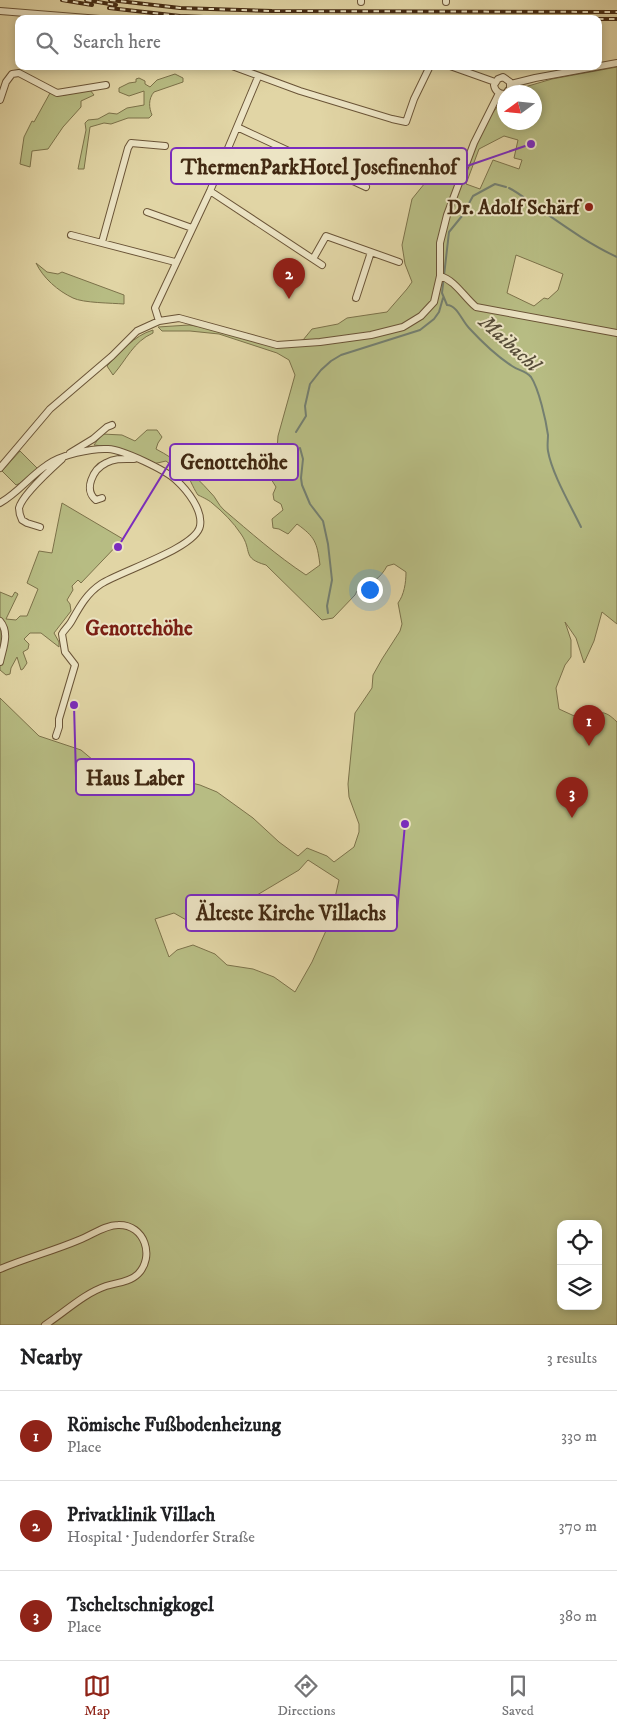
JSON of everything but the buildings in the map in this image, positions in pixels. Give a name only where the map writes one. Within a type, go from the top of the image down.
[{"type":"street","points":[[0,11],[50,15]]},
{"type":"street","points":[[602,67],[617,64]]},
{"type":"street","points":[[242,70],[406,122],[414,99],[428,70]]},
{"type":"street","points":[[461,70],[495,82]]},
{"type":"street","points":[[497,89],[494,87],[495,82],[503,77],[511,84],[582,70]]},
{"type":"street","points":[[0,100],[3,80],[12,74],[19,73],[57,93],[106,85]]},
{"type":"street","points":[[159,322],[155,308],[210,191],[258,76]]},
{"type":"street","points":[[0,468],[50,410],[137,332],[159,322],[179,318],[277,345],[320,342],[371,335],[403,328],[420,316],[434,302],[443,277],[440,243],[447,215],[474,143],[497,105]]},
{"type":"street","points":[[236,126],[366,187]]},
{"type":"street","points":[[102,242],[128,148],[132,143],[165,146]]},
{"type":"street","points":[[210,191],[322,265]]},
{"type":"street","points":[[147,212],[192,228]]},
{"type":"street","points":[[71,235],[176,262]]},
{"type":"street","points":[[313,259],[326,236],[398,262]]},
{"type":"street","points":[[356,298],[371,252]]},
{"type":"street","points":[[443,277],[476,307],[617,333]]},
{"type":"street","points":[[40,527],[22,520],[19,510],[21,504],[37,483],[64,457],[93,439],[106,427],[112,425]]},
{"type":"street","points":[[0,503],[21,488],[47,464],[64,457],[95,449],[110,449],[165,471],[179,483],[199,512],[200,527],[196,534],[183,545],[102,583],[80,605],[62,634],[65,652],[75,664],[56,736]]},
{"type":"street","points":[[102,498],[94,499],[90,489],[92,478],[98,468],[114,460],[140,460]]},
{"type":"street","points":[[0,621],[6,633],[0,662]]},
{"type":"street","points":[[0,1269],[111,1226],[127,1226],[139,1233],[145,1242],[148,1254],[140,1273],[130,1279],[87,1295],[45,1325]]},
{"type":"green space","points":[[617,67],[617,624],[602,612],[594,641],[584,663],[576,638],[565,622],[571,640],[571,657],[565,665],[556,688],[559,709],[583,720],[597,713],[604,713],[617,722],[617,1325],[0,1325],[0,698],[39,736],[81,750],[110,770],[175,779],[200,785],[217,792],[253,818],[279,842],[298,856],[307,848],[327,856],[334,862],[354,847],[359,832],[359,824],[349,797],[348,784],[355,713],[372,688],[373,675],[400,631],[402,624],[398,603],[404,589],[406,572],[394,564],[387,566],[374,581],[357,591],[333,618],[322,620],[266,565],[250,557],[238,530],[216,506],[198,495],[187,474],[181,473],[166,461],[153,464],[113,447],[94,445],[102,434],[122,435],[135,441],[147,430],[157,430],[162,437],[156,449],[191,473],[212,494],[222,508],[254,535],[306,575],[320,565],[314,541],[297,524],[288,534],[273,528],[272,519],[283,510],[281,504],[274,500],[273,494],[276,487],[268,474],[270,465],[276,463],[278,436],[295,375],[289,360],[277,353],[219,334],[162,331],[158,327],[189,325],[281,345],[303,340],[312,329],[338,324],[347,318],[387,312],[412,282],[405,264],[402,245],[412,199],[442,162],[453,157],[470,157],[497,107],[497,130],[542,130],[542,85],[532,85],[552,79]],"holes":[[[504,136],[518,140],[514,158],[522,160],[519,169],[493,160],[480,189],[466,184],[479,149]],[[516,255],[563,274],[558,290],[548,299],[544,298],[534,306],[507,293]],[[308,860],[339,880],[329,924],[312,962],[295,992],[274,977],[253,969],[227,965],[215,954],[193,945],[177,950],[169,957],[155,919],[174,913],[188,921],[226,917],[236,919],[242,904],[299,870]]]},
{"type":"green space","points":[[175,74],[183,78],[183,82],[154,92],[150,101],[152,115],[149,118],[128,118],[111,124],[104,123],[90,127],[84,169],[78,169],[86,130],[85,123],[88,120],[98,119],[109,113],[117,114],[127,108],[144,105],[144,91],[129,96],[119,92],[119,88],[136,82],[136,79],[139,78],[150,87],[157,80]]},
{"type":"green space","points":[[90,90],[94,95],[81,101],[81,107],[63,127],[48,149],[32,151],[30,167],[20,164],[24,137],[50,93],[65,95]]},
{"type":"green space","points":[[36,263],[47,272],[58,274],[62,272],[124,295],[124,304],[90,302],[73,298],[51,284]]},
{"type":"green space","points":[[153,330],[153,333],[135,346],[113,375],[107,366],[133,340]]},
{"type":"green space","points":[[20,451],[38,469],[23,482],[16,485],[2,471]]},
{"type":"green space","points":[[62,503],[123,539],[81,583],[78,580],[72,586],[73,590],[67,600],[71,611],[54,633],[59,642],[59,647],[41,633],[30,633],[24,639],[29,644],[28,649],[23,652],[27,663],[21,670],[17,657],[10,674],[6,675],[0,670],[0,592],[12,597],[15,592],[18,594],[6,619],[16,620],[20,616],[27,616],[38,589],[27,583],[39,551],[52,553]]},
{"type":"waterway","name":"Maibachl","points":[[506,187],[495,184],[473,196],[462,216],[449,232],[442,293],[447,305],[457,310],[466,325],[484,343],[515,368],[531,377],[537,389],[544,414],[550,460],[581,527]]},
{"type":"waterway","name":"Maibachl","points":[[509,188],[579,236],[617,257]]},
{"type":"waterway","points":[[296,432],[306,416],[305,406],[310,384],[321,370],[341,355],[420,330],[434,319],[439,312],[443,298]]},
{"type":"waterway","points":[[300,448],[303,459],[302,485],[310,504],[323,521],[328,544],[332,580],[327,606],[328,613]]},
{"type":"railway","points":[[62,0],[92,5]]},
{"type":"railway","points":[[86,0],[116,5]]},
{"type":"railway","points":[[110,0],[180,8],[272,11],[617,12]]},
{"type":"railway","points":[[109,8],[171,15]]},
{"type":"railway","points":[[602,19],[617,19]]},
{"type":"place","name":"ThermenParkHotel Josefinenhof","points":[[531,144]]},
{"type":"place","name":"Dr. Adolf Schärf","points":[[589,207]]},
{"type":"place","name":"Privatklinik Villach","points":[[289,299]]},
{"type":"place","name":"Genottehöhe","points":[[118,547]]},
{"type":"place","name":"Haus Laber","points":[[74,705]]},
{"type":"place","name":"Römische Fußbodenheizung","points":[[589,746]]},
{"type":"place","name":"Tscheltschnigkogel","points":[[572,818]]},
{"type":"place","name":"Älteste Kirche Villachs","points":[[405,824]]},
{"type":"district","name":"Genottehöhe","points":[[139,628]]}]
